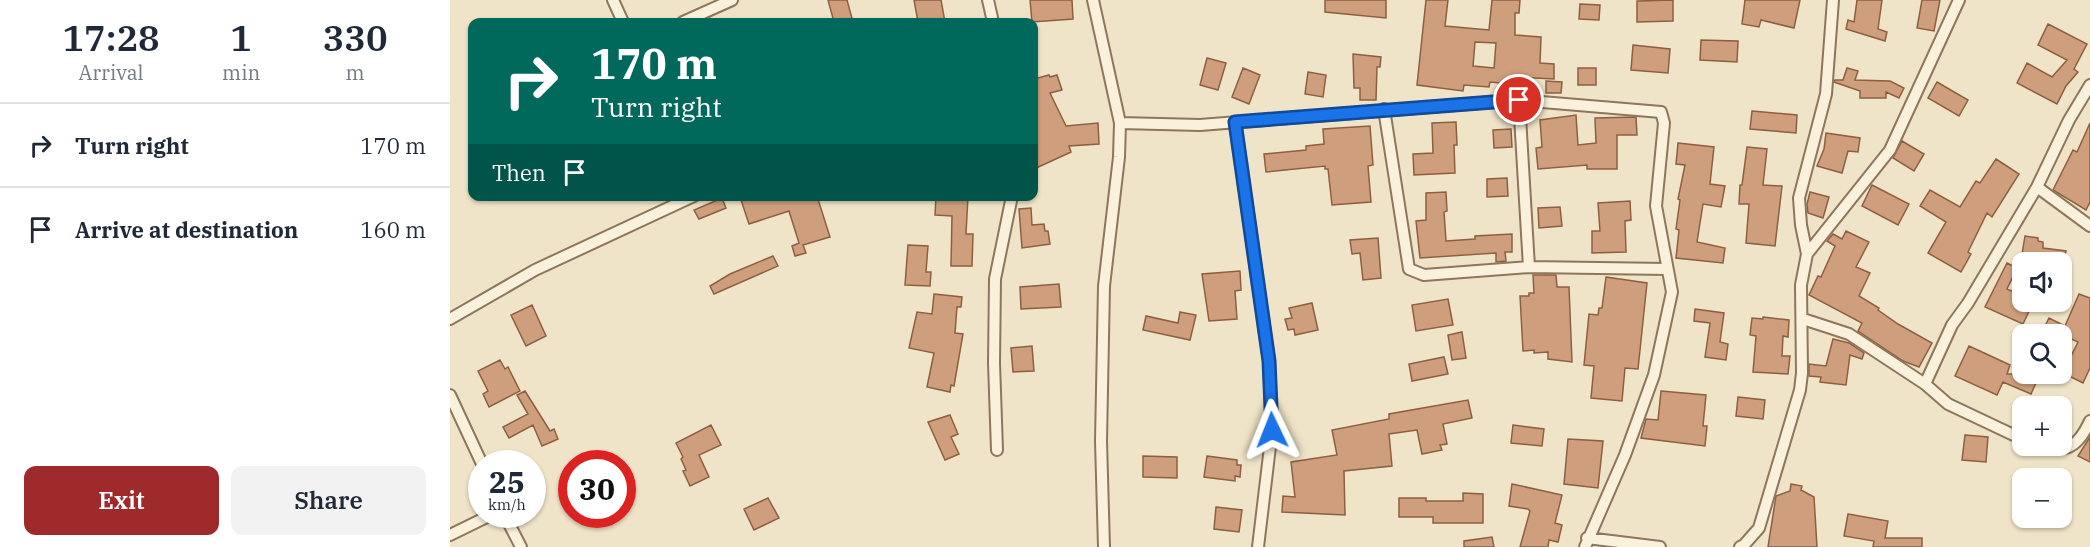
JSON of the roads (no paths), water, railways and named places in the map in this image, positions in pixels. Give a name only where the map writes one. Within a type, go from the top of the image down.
[{"type":"street","points":[[613,0],[621,18]]},
{"type":"street","points":[[692,18],[732,0]]},
{"type":"street","points":[[988,0],[992,18]]},
{"type":"street","points":[[1093,0],[1120,123],[1119,157],[1104,286],[1101,441],[1104,547]]},
{"type":"street","points":[[1740,547],[1744,546],[1759,528],[1800,390],[1803,319],[1801,285],[1807,254],[1801,225],[1799,198],[1826,94],[1833,0]]},
{"type":"street","points":[[1807,254],[1890,150],[1959,0]]},
{"type":"street","points":[[1925,384],[1952,324],[1968,303],[2037,187],[2069,120],[2090,85]]},
{"type":"street","points":[[1120,123],[1200,125],[1519,100],[1661,112],[1664,123],[1656,206],[1672,292],[1654,375],[1625,455],[1586,543],[1660,547]]},
{"type":"street","points":[[1519,100],[1529,267]]},
{"type":"street","points":[[1384,110],[1409,269],[1424,275],[1529,267],[1667,269]]},
{"type":"street","points":[[1235,122],[1269,361],[1272,430],[1258,547]]},
{"type":"street","points":[[2037,187],[2090,226]]},
{"type":"street","points":[[450,320],[535,270],[683,201]]},
{"type":"street","points":[[997,450],[994,363],[995,279],[1010,201]]},
{"type":"street","points":[[1803,319],[1849,334],[1925,384],[1948,404],[2012,434]]},
{"type":"street","points":[[450,394],[476,450]]},
{"type":"street","points":[[2072,444],[2077,441],[2090,421]]},
{"type":"street","points":[[450,535],[468,526]]},
{"type":"street","points":[[511,528],[521,547]]}]
